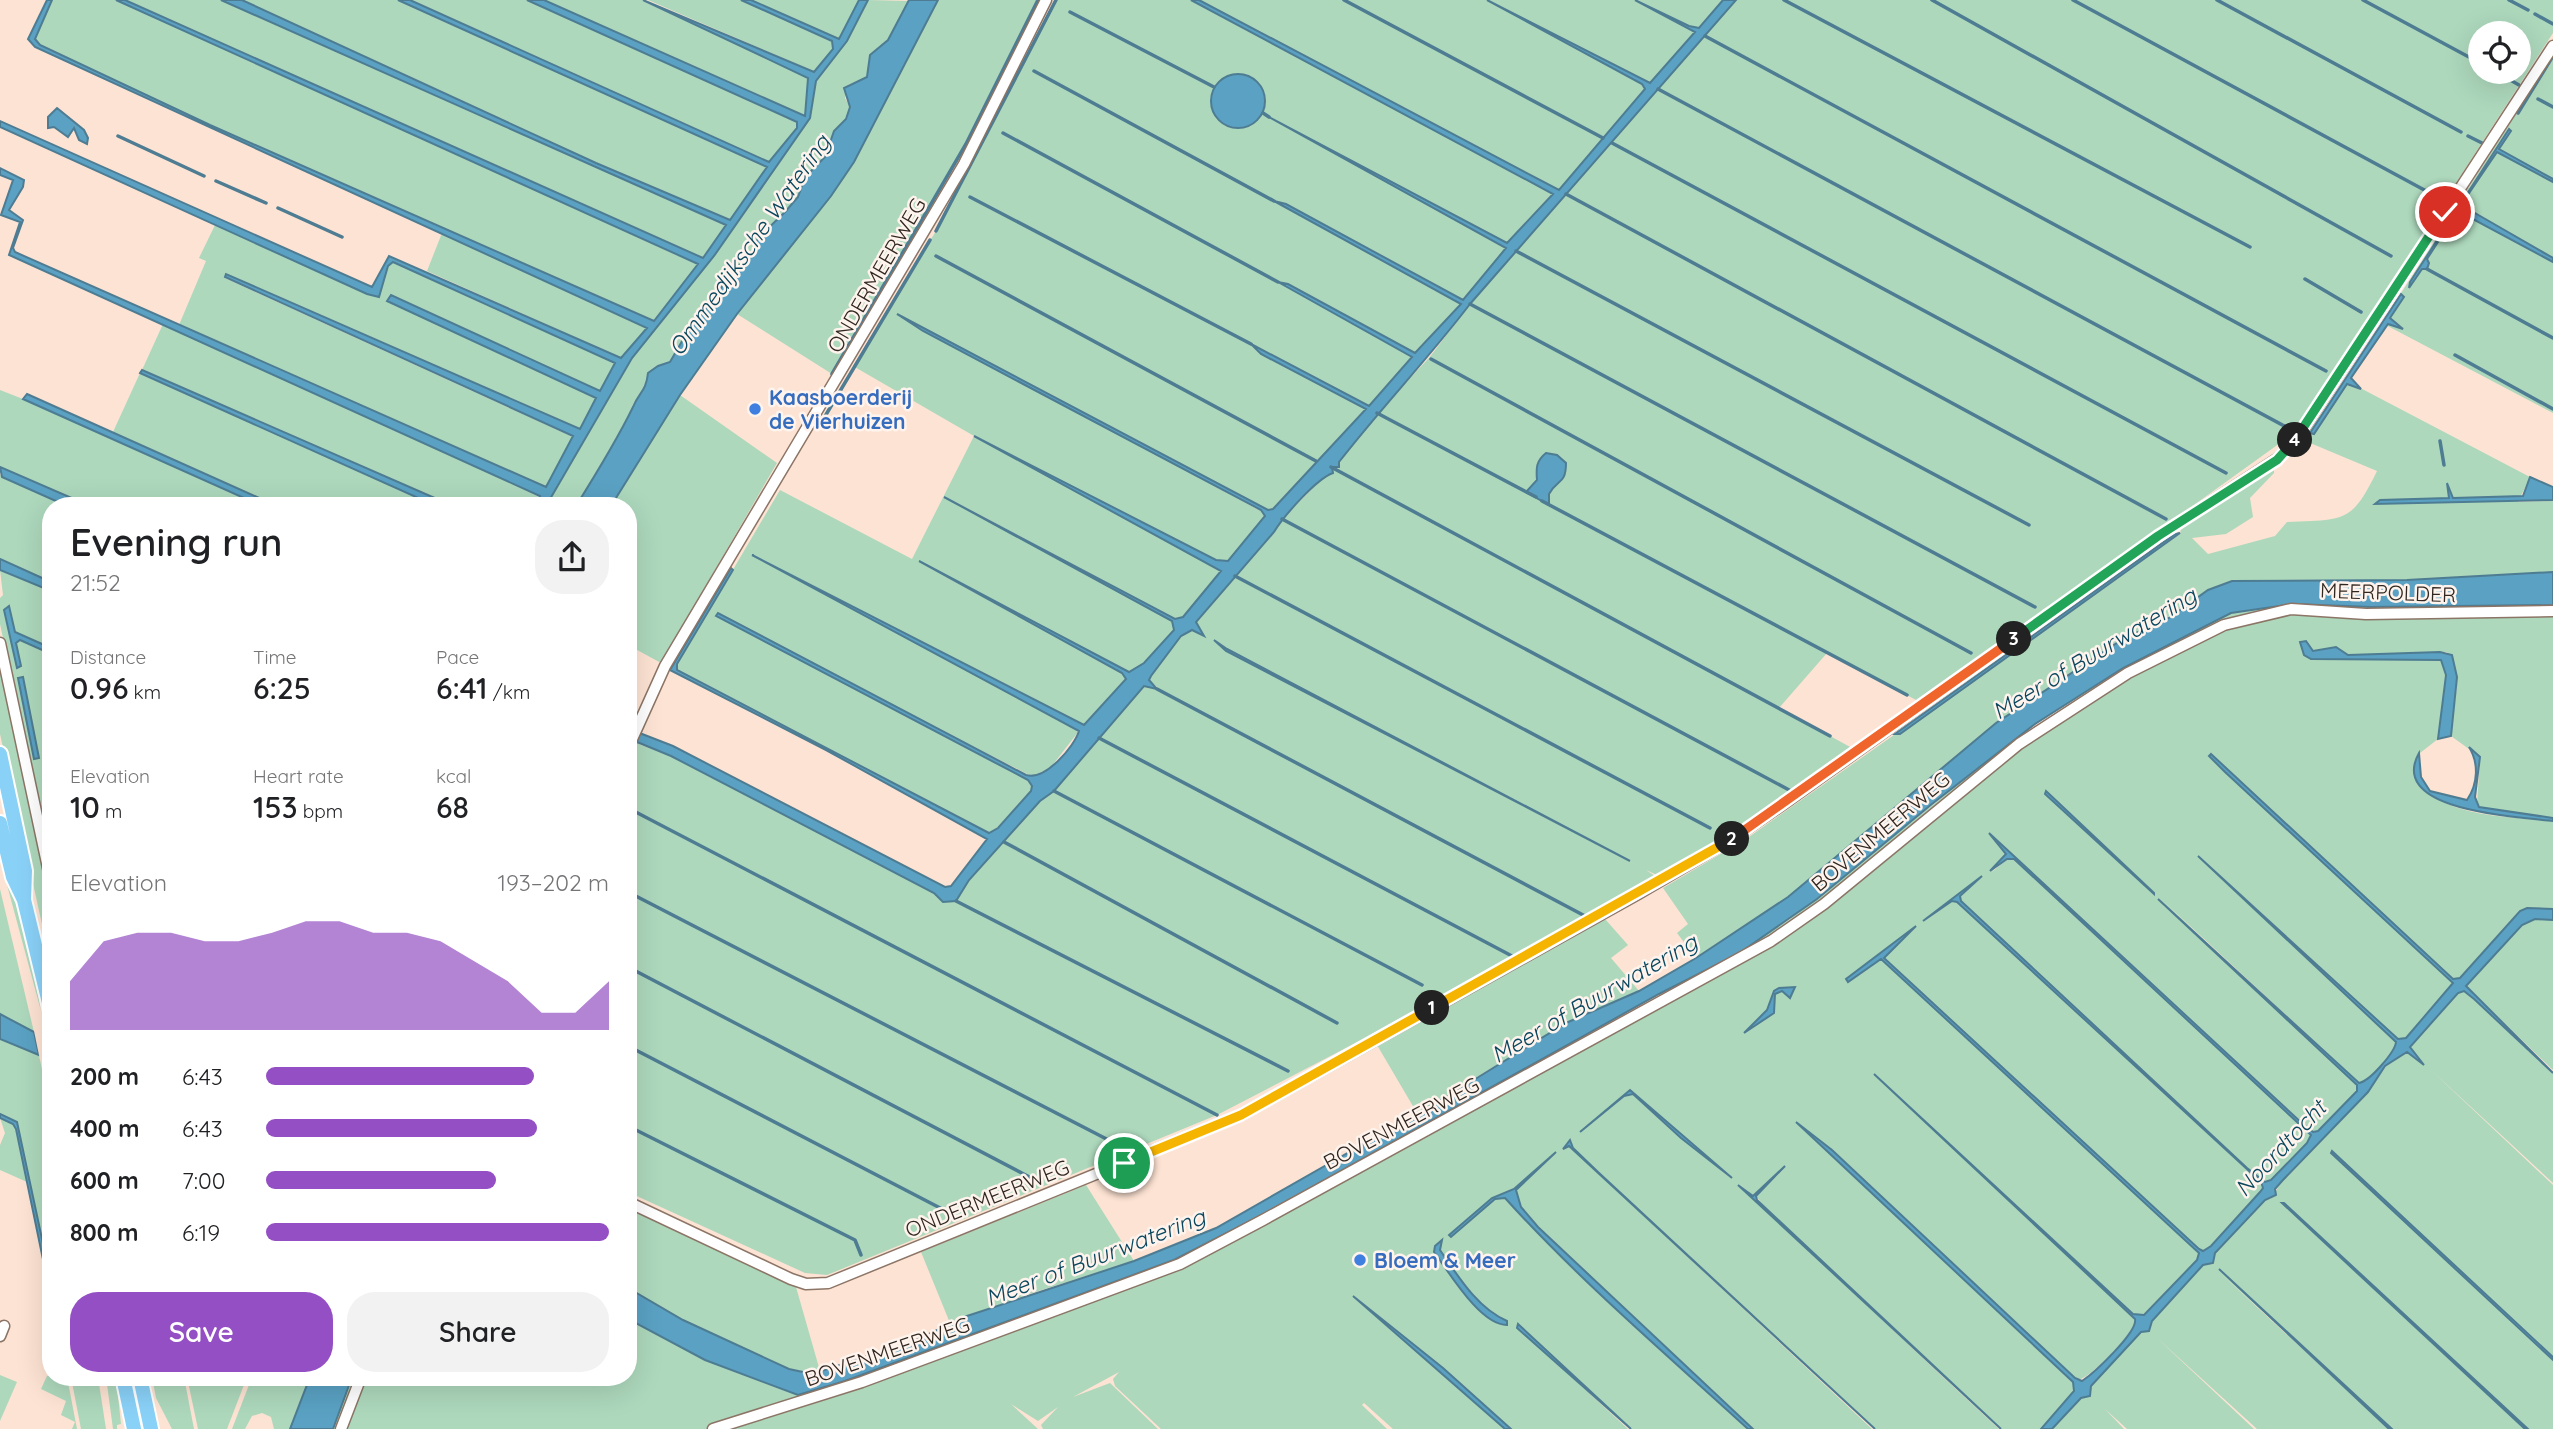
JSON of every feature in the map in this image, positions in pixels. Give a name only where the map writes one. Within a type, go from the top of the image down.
[{"type":"main road","points":[[0,754],[25,871],[24,900]]},
{"type":"main road","points":[[0,823],[13,877],[24,900],[42,974]]},
{"type":"main road","points":[[125,1386],[134,1429]]},
{"type":"main road","points":[[142,1386],[151,1429]]},
{"type":"street","name":"ONDERMEERWEG","points":[[637,728],[665,666],[964,164],[1046,0]]},
{"type":"street","name":"ONDERMEERWEG","points":[[637,1206],[791,1279],[816,1285],[906,1253],[1241,1115],[1734,838],[2099,578],[2277,460],[2295,440],[2553,46]]},
{"type":"street","name":"MEERPOLDER","points":[[2224,625],[2291,609],[2366,614],[2553,611]]},
{"type":"street","name":"BOVENMEERWEG","points":[[713,1429],[862,1382],[1180,1264],[1263,1220],[1771,941],[1824,904],[2019,744],[2128,673],[2224,625]]},
{"type":"street","points":[[0,643],[42,839]]},
{"type":"street","points":[[341,1429],[358,1386]]},
{"type":"green space","points":[[52,0],[116,0],[699,265],[654,321],[210,125],[40,45],[35,39]]},
{"type":"green space","points":[[125,0],[221,0],[726,225],[704,258]]},
{"type":"green space","points":[[242,0],[398,0],[767,167],[731,220],[596,163]]},
{"type":"green space","points":[[410,0],[527,0],[798,122],[797,128],[769,162]]},
{"type":"green space","points":[[544,0],[643,0],[809,78],[806,116]]},
{"type":"green space","points":[[648,0],[741,0],[832,41],[833,49],[815,72]]},
{"type":"green space","points":[[751,0],[859,0],[839,39]]},
{"type":"green space","points":[[868,0],[910,1],[888,40],[870,55],[867,77],[848,85],[845,98],[850,107],[846,119],[834,131],[825,157],[805,177],[798,197],[777,222],[758,238],[751,255],[735,269],[685,336],[670,362],[648,373],[644,388],[582,497],[551,497],[632,358],[714,256],[810,118],[816,81],[847,41]]},
{"type":"green space","points":[[938,0],[1038,0],[966,144],[832,374],[737,314],[831,196],[854,162]]},
{"type":"green space","points":[[1056,0],[1191,0],[1553,193],[1507,243],[1269,117],[1506,248],[1463,300],[1286,204],[1279,203],[1461,304],[1415,353],[1281,283],[1413,356],[1369,406],[1253,346],[1261,354],[1367,409],[1272,509],[1268,510],[896,315],[1261,511],[1265,516],[1228,561],[1216,560],[1023,462],[1221,571],[1183,617],[1176,619],[946,497],[1172,621],[1174,630],[1144,663],[1129,672],[919,562],[1122,673],[1126,679],[1084,725],[753,555],[1079,731],[1051,767],[1033,777],[717,616],[1028,780],[1032,786],[1031,790],[997,828],[988,833],[675,668],[780,490],[912,559],[974,436],[853,366],[936,231]]},
{"type":"green space","points":[[1199,0],[1723,0],[1559,190]]},
{"type":"green space","points":[[1736,0],[2553,0],[2553,33],[2531,67],[2531,21],[2468,21],[2468,84],[2520,84],[2294,433],[2066,597],[2042,610],[2045,612],[1918,701],[1827,653],[1779,708],[1852,748],[1725,837],[1657,875],[1646,870],[1655,876],[1365,1038],[1217,1115],[827,1275],[805,1273],[637,1196],[637,741],[671,756],[934,893],[943,902],[956,901],[969,880],[1040,801],[1056,788],[1144,686],[1157,687],[1149,680],[1181,637],[1192,630],[1204,636],[1196,622],[1274,532],[1282,519],[1339,462],[1377,413],[1429,358],[1470,304]],"holes":[[[1546,453],[1566,463],[1563,479],[1549,494],[1528,491],[1538,479],[1536,468]],[[1214,641],[1644,869],[1226,651]]]},
{"type":"green space","points":[[2553,56],[2553,258],[2537,250],[2539,255],[2553,262],[2553,413],[2382,323]]},
{"type":"green space","points":[[216,223],[378,297],[388,266],[393,262],[615,363],[601,391],[391,295],[387,300],[597,398],[580,429],[226,274],[225,278],[573,437],[546,487],[179,325],[206,261],[199,258]]},
{"type":"green space","points":[[442,233],[648,328],[621,358],[427,271]]},
{"type":"green space","points":[[163,324],[541,496],[432,497],[142,370]]},
{"type":"green space","points":[[140,373],[416,497],[257,497],[113,432]]},
{"type":"green space","points":[[2345,380],[2530,477],[2518,502],[2553,501],[2553,572],[2407,580],[2232,581],[2208,590],[2169,618],[2123,639],[1996,723],[1788,897],[1696,958],[1677,933],[1688,924],[1663,888],[1746,839],[2180,534],[2182,524],[2274,466],[2274,473],[2250,498],[2253,517],[2226,534],[2192,538],[2208,554],[2275,536],[2287,522],[2333,519],[2352,510],[2368,489],[2377,471],[2303,440]]},
{"type":"green space","points":[[0,390],[242,497],[69,497],[0,467]]},
{"type":"green space","points":[[680,395],[777,463],[661,663],[637,650],[637,497],[617,497]]},
{"type":"green space","points":[[0,475],[48,497],[42,497],[42,578],[0,559]]},
{"type":"green space","points":[[0,570],[42,587],[42,644],[15,632],[9,607],[4,610],[21,666],[16,642],[20,640],[42,650],[42,822],[0,624],[0,598],[3,595]],"holes":[[[18,678],[23,678],[39,757],[35,759]]]},
{"type":"green space","points":[[2294,604],[2371,607],[2553,605],[2553,818],[2483,810],[2477,805],[2480,757],[2451,736],[2457,685],[2447,652],[2348,655],[2336,647],[2313,652],[2306,642],[2304,655],[2339,660],[2441,660],[2446,674],[2438,739],[2420,753],[2415,775],[2425,789],[2457,808],[2496,816],[2553,821],[2553,909],[2520,911],[2460,978],[2453,979],[2211,754],[2209,756],[2225,772],[2453,983],[2406,1038],[2398,1039],[2241,894],[2396,1042],[2381,1066],[2359,1083],[2160,898],[2357,1085],[2357,1091],[2337,1115],[2313,1132],[1988,833],[2006,854],[1992,872],[2007,859],[2014,859],[2311,1135],[2307,1143],[2271,1180],[2265,1182],[2248,1170],[2263,1188],[2211,1246],[2201,1251],[1884,958],[1916,927],[1847,979],[1849,981],[1881,959],[2199,1253],[2197,1260],[2144,1315],[2133,1314],[1874,1074],[2135,1319],[2129,1333],[2112,1353],[2093,1371],[2078,1380],[1796,1121],[2073,1382],[2074,1391],[2041,1429],[2001,1429],[1766,1209],[1756,1196],[1785,1168],[1753,1196],[1740,1184],[1836,1277],[1999,1429],[1875,1429],[1598,1172],[1573,1148],[1571,1141],[1563,1149],[1569,1146],[1872,1429],[1753,1429],[1538,1227],[1521,1207],[1516,1190],[1556,1152],[1514,1189],[1492,1198],[1449,1235],[1452,1237],[1495,1199],[1505,1198],[1577,1271],[1748,1429],[1631,1429],[1516,1326],[1628,1429],[1511,1429],[1443,1368],[1354,1296],[1505,1429],[1393,1429],[1364,1403],[1362,1405],[1387,1429],[1161,1429],[1115,1386],[1113,1379],[1119,1372],[1073,1397],[1110,1383],[1158,1429],[1043,1429],[1041,1425],[1058,1407],[1038,1421],[1011,1404],[1038,1429],[333,1429],[349,1386],[637,1386],[637,1324],[705,1360],[740,1374],[845,1381],[1174,1260],[1489,1091],[1688,980],[1789,920],[2010,743],[2123,668],[2231,612]],"holes":[[[1982,877],[1960,896],[1961,901],[2178,1105],[1957,902],[1953,901],[1923,922]],[[1630,1090],[1721,1168],[1730,1178],[1633,1094],[1624,1096],[1581,1131]],[[1442,1240],[1440,1250],[1477,1300],[1507,1321],[1483,1314],[1434,1252],[1435,1246]]]},
{"type":"green space","points":[[0,663],[42,854],[42,924],[0,734]]},
{"type":"green space","points":[[0,846],[32,963],[41,1011],[0,859]]},
{"type":"green space","points":[[0,889],[34,1032],[0,1014]]},
{"type":"green space","points":[[1605,919],[1628,945],[1611,958],[1639,991],[1566,1023],[1417,1113],[1377,1045]]},
{"type":"green space","points":[[2535,919],[2553,920],[2553,1070],[2466,986],[2522,925]]},
{"type":"green space","points":[[2464,991],[2553,1073],[2553,1183],[2431,1070],[2553,1185],[2553,1357],[2331,1153],[2553,1360],[2553,1429],[2528,1429],[2283,1203],[2525,1429],[2392,1429],[2218,1271],[2389,1429],[2257,1429],[2157,1338],[2254,1429],[2127,1429],[2105,1409],[2124,1429],[2052,1429],[2081,1398],[2091,1394],[2091,1386],[2141,1332],[2149,1331],[2152,1321],[2203,1265],[2212,1263],[2214,1253],[2265,1200],[2273,1196],[2282,1181],[2368,1092],[2386,1066],[2407,1052],[2424,1065],[2410,1050],[2413,1043],[2458,993]]},
{"type":"green space","points":[[0,1039],[39,1055],[42,1070],[42,1239],[17,1122],[0,1114]]},
{"type":"green space","points":[[0,1118],[13,1124],[16,1129],[27,1182],[0,1170],[0,1145],[5,1133]]},
{"type":"green space","points":[[1086,1185],[1134,1261],[1032,1293],[950,1323],[921,1252]]},
{"type":"green space","points":[[637,1211],[796,1287],[820,1371],[812,1374],[789,1369],[683,1320],[637,1293]]},
{"type":"green space","points":[[0,1375],[17,1382],[0,1421]]},
{"type":"green space","points":[[42,1386],[69,1386],[77,1429],[72,1429],[75,1422],[61,1415],[66,1401],[41,1389]]},
{"type":"green space","points":[[73,1386],[99,1386],[106,1429],[81,1429]]},
{"type":"green space","points":[[107,1386],[117,1386],[121,1424],[117,1425],[117,1429],[113,1429]]},
{"type":"green space","points":[[154,1386],[186,1386],[194,1429],[172,1429],[156,1398]]},
{"type":"green space","points":[[189,1386],[244,1386],[227,1429],[198,1429]]},
{"type":"green space","points":[[249,1386],[307,1386],[290,1429],[274,1429],[271,1417],[262,1413],[252,1416],[245,1429],[232,1429]]},
{"type":"water","points":[[47,0],[52,0],[35,39],[40,45],[210,125],[654,321],[698,264],[116,0],[125,0],[703,258],[726,225],[221,0],[242,0],[596,163],[730,220],[767,167],[398,0],[410,0],[769,162],[797,128],[797,122],[527,0],[544,0],[805,116],[808,78],[643,0],[814,72],[833,49],[832,41],[741,0],[751,0],[839,39],[859,0],[868,0],[847,41],[816,81],[810,118],[714,256],[632,358],[551,497],[540,497],[9,255],[20,222],[1,215],[13,180],[0,175],[0,168],[24,180],[23,187],[9,210],[23,220],[13,248],[15,252],[546,487],[573,436],[225,277],[226,274],[580,429],[596,398],[387,301],[391,295],[600,391],[615,363],[393,262],[388,266],[379,297],[367,294],[0,127],[0,121],[372,287],[389,256],[621,358],[647,328],[35,47],[28,39]]},
{"type":"water","points":[[909,0],[938,0],[854,162],[831,196],[737,314],[680,395],[617,497],[581,497],[644,388],[648,373],[670,362],[685,336],[735,269],[751,255],[758,238],[798,197],[805,177],[825,157],[834,131],[846,119],[850,107],[844,88],[867,77],[870,55],[888,40]]},
{"type":"water","points":[[1191,0],[1199,0],[1559,190],[1645,89],[1642,84],[1487,0],[1650,83],[1695,32],[1635,0],[1689,26],[1699,28],[1723,0],[1736,0],[1470,304],[1355,442],[1339,462],[1339,467],[1332,467],[1333,473],[1300,499],[1196,622],[1204,636],[1192,630],[1181,636],[1149,680],[1157,689],[1144,686],[1054,791],[1040,801],[969,880],[956,901],[943,902],[934,893],[671,756],[637,742],[637,732],[673,746],[945,887],[951,886],[987,839],[826,750],[670,670],[731,568],[733,570],[677,664],[677,670],[989,833],[998,828],[1031,791],[1032,786],[1028,780],[716,616],[718,613],[1026,775],[1042,773],[1050,768],[1065,754],[1079,731],[752,555],[1084,725],[1126,679],[1122,673],[919,561],[1129,672],[1144,663],[1174,630],[1172,621],[944,497],[1175,619],[1183,617],[1221,571],[974,436],[1216,560],[1228,561],[1265,516],[1261,510],[923,331],[897,314],[1268,510],[1273,509],[1366,409],[1261,354],[1251,344],[1369,406],[1412,357],[1278,282],[1288,284],[1415,353],[1461,304],[1274,201],[1286,204],[1463,300],[1506,248],[1269,117],[1507,243],[1553,194]]},
{"type":"water","points":[[1238,74],[1257,82],[1265,101],[1257,120],[1238,128],[1219,120],[1211,101],[1219,82]]},
{"type":"water","points":[[57,108],[84,130],[88,138],[87,144],[79,140],[74,128],[68,137],[54,127],[48,128],[48,117]]},
{"type":"water","points":[[2509,129],[2511,131],[2499,149],[2553,179],[2553,182],[2497,152],[2461,205],[2553,258],[2553,262],[2458,211],[2427,259],[2427,269],[2422,269],[2409,288],[2410,282]]},
{"type":"water","points":[[2401,294],[2404,297],[2390,318],[2403,329],[2388,324],[2351,378],[2361,389],[2347,384],[2314,434],[2310,433]]},
{"type":"water","points":[[142,370],[432,497],[416,497],[140,373]]},
{"type":"water","points":[[27,394],[257,497],[242,497],[23,399]]},
{"type":"water","points":[[1546,453],[1557,455],[1566,463],[1563,479],[1549,494],[1549,505],[1526,492],[1537,480],[1537,465]]},
{"type":"water","points":[[0,467],[69,497],[47,497],[2,477]]},
{"type":"water","points":[[2530,477],[2553,487],[2553,500],[2375,504],[2380,500],[2449,498],[2447,483],[2453,498],[2523,496]]},
{"type":"water","points":[[2180,533],[1900,734],[1895,734],[2175,534]]},
{"type":"water","points":[[0,559],[42,578],[42,587],[0,570]]},
{"type":"water","points":[[2553,572],[2553,605],[2371,607],[2294,604],[2231,613],[2123,668],[2035,724],[1817,899],[1738,954],[1659,994],[1260,1216],[1174,1260],[845,1381],[798,1395],[705,1360],[637,1324],[637,1293],[683,1320],[789,1369],[812,1374],[914,1341],[967,1316],[1134,1261],[1216,1228],[1451,1094],[1566,1023],[1639,991],[1696,958],[1788,897],[1996,723],[2123,639],[2169,618],[2208,590],[2232,581],[2407,580]]},
{"type":"water","points":[[9,606],[15,632],[42,644],[42,650],[20,640],[16,643],[21,666],[17,668],[4,610]]},
{"type":"water","points":[[1214,640],[1227,649],[1630,861],[1226,651]]},
{"type":"water","points":[[2306,641],[2313,651],[2336,647],[2348,655],[2440,652],[2452,655],[2457,677],[2451,736],[2438,739],[2446,675],[2441,660],[2311,659],[2304,655],[2300,642]]},
{"type":"water","points":[[23,677],[39,758],[34,759],[18,678]]},
{"type":"water","points":[[2469,747],[2480,757],[2475,797],[2479,807],[2553,818],[2553,821],[2462,808],[2439,799],[2422,788],[2414,773],[2419,753],[2421,777],[2430,791],[2467,800],[2476,773]]},
{"type":"water","points":[[2211,754],[2453,979],[2460,978],[2520,911],[2527,908],[2553,909],[2553,920],[2535,919],[2522,925],[2466,986],[2553,1073],[2474,999],[2464,991],[2458,993],[2410,1047],[2424,1065],[2407,1052],[2385,1066],[2368,1092],[2275,1189],[2276,1195],[2265,1200],[2215,1253],[2213,1263],[2203,1265],[2152,1321],[2149,1331],[2141,1332],[2091,1386],[2090,1396],[2081,1398],[2052,1429],[2041,1429],[2074,1391],[2073,1382],[1796,1122],[1832,1150],[2075,1378],[2082,1381],[2096,1370],[2130,1333],[2135,1319],[1874,1074],[2133,1314],[2144,1315],[2197,1260],[2199,1253],[1881,959],[1848,982],[1846,979],[1916,926],[1884,958],[2203,1251],[2211,1246],[2260,1192],[2263,1188],[2261,1182],[1957,902],[1952,901],[1923,921],[1982,876],[1960,896],[1961,901],[2247,1168],[2265,1182],[2271,1180],[2307,1143],[2311,1135],[2014,859],[2007,859],[1990,871],[2006,854],[1989,833],[2304,1125],[2313,1132],[2318,1131],[2357,1091],[2357,1085],[2158,899],[2359,1083],[2381,1066],[2396,1042],[2198,856],[2398,1039],[2406,1038],[2453,983],[2225,772],[2209,756]]},
{"type":"water","points":[[2046,791],[2154,893],[2154,894],[2045,794]]},
{"type":"water","points":[[1795,987],[1790,998],[1782,991],[1775,994],[1774,1013],[1744,1033],[1767,1010],[1774,991]]},
{"type":"water","points":[[0,1014],[34,1032],[39,1055],[0,1039]]},
{"type":"water","points":[[1630,1090],[1732,1178],[1681,1138],[1633,1094],[1624,1096],[1580,1132]]},
{"type":"water","points":[[0,1114],[17,1122],[42,1239],[42,1255],[16,1129],[13,1124],[0,1118]]},
{"type":"water","points":[[1570,1140],[1573,1148],[1598,1172],[1875,1429],[1569,1146],[1563,1149]]},
{"type":"water","points":[[2332,1151],[2553,1357],[2553,1360],[2331,1153]]},
{"type":"water","points":[[1556,1152],[1516,1190],[1521,1207],[1538,1227],[1753,1429],[1748,1429],[1624,1316],[1505,1198],[1495,1199],[1451,1237],[1449,1235],[1492,1198],[1514,1189]]},
{"type":"water","points":[[1785,1166],[1756,1196],[1757,1200],[2001,1429],[1738,1185],[1753,1196]]},
{"type":"water","points":[[2284,1203],[2528,1429],[2525,1429]]},
{"type":"water","points":[[1442,1240],[1440,1250],[1461,1280],[1477,1300],[1507,1321],[1507,1325],[1497,1323],[1486,1316],[1457,1284],[1434,1252],[1435,1246]]},
{"type":"water","points":[[2219,1269],[2392,1429],[2389,1429]]},
{"type":"water","points":[[1353,1296],[1443,1368],[1511,1429],[1505,1429]]},
{"type":"water","points":[[1518,1324],[1631,1429],[1517,1328]]},
{"type":"water","points":[[307,1386],[349,1386],[333,1429],[290,1429]]},
{"type":"pier","points":[[33,1026],[42,1030],[42,1061]]},
{"type":"waterway","points":[[832,374],[966,144],[1038,0]]},
{"type":"waterway","points":[[936,231],[1056,0]]},
{"type":"waterway","points":[[1344,0],[1603,138]]},
{"type":"waterway","points":[[1784,0],[2250,247]]},
{"type":"waterway","points":[[1932,0],[2391,256]]},
{"type":"waterway","points":[[2073,0],[2441,199]]},
{"type":"waterway","points":[[2217,0],[2461,132]]},
{"type":"waterway","points":[[2363,0],[2468,57]]},
{"type":"waterway","points":[[2509,0],[2528,10]]},
{"type":"waterway","points":[[1070,12],[1214,87]]},
{"type":"waterway","points":[[2535,14],[2553,24]]},
{"type":"waterway","points":[[1705,36],[2326,371]]},
{"type":"waterway","points":[[2518,113],[2553,56]]},
{"type":"waterway","points":[[1034,71],[1274,201]]},
{"type":"waterway","points":[[1658,89],[2290,429]]},
{"type":"waterway","points":[[2538,99],[2553,107]]},
{"type":"waterway","points":[[1263,113],[1269,117]]},
{"type":"waterway","points":[[1003,133],[1278,282]]},
{"type":"waterway","points":[[118,136],[204,176]]},
{"type":"waterway","points":[[2468,136],[2482,143]]},
{"type":"waterway","points":[[1612,143],[2226,473]]},
{"type":"waterway","points":[[216,181],[266,203]]},
{"type":"waterway","points":[[1566,194],[2166,519]]},
{"type":"waterway","points":[[970,197],[1251,344]]},
{"type":"waterway","points":[[278,208],[342,237]]},
{"type":"waterway","points":[[821,423],[930,240]]},
{"type":"waterway","points":[[1516,251],[2029,525]]},
{"type":"waterway","points":[[936,256],[1316,461]]},
{"type":"waterway","points":[[2427,269],[2553,338]]},
{"type":"waterway","points":[[2305,279],[2361,312]]},
{"type":"waterway","points":[[1470,304],[2035,607]]},
{"type":"waterway","points":[[2455,355],[2553,409]]},
{"type":"waterway","points":[[1431,359],[1971,653]]},
{"type":"waterway","points":[[1377,413],[1536,497]]},
{"type":"waterway","points":[[2440,441],[2444,465]]},
{"type":"waterway","points":[[1331,467],[1830,736]]},
{"type":"waterway","points":[[1542,501],[1907,695]]},
{"type":"waterway","points":[[1282,519],[1791,791]]},
{"type":"waterway","points":[[1235,576],[1710,828]]},
{"type":"waterway","points":[[1157,689],[1585,916]]},
{"type":"waterway","points":[[1099,738],[1512,956]]},
{"type":"waterway","points":[[1054,791],[1422,985]]},
{"type":"waterway","points":[[637,813],[1217,1115]]},
{"type":"waterway","points":[[1004,842],[1337,1023]]},
{"type":"waterway","points":[[637,897],[1122,1147]]},
{"type":"waterway","points":[[956,901],[1288,1071]]},
{"type":"waterway","points":[[637,972],[1039,1182]]},
{"type":"waterway","points":[[637,1051],[944,1210]]},
{"type":"waterway","points":[[637,1131],[855,1240],[861,1255]]},
{"type":"place","name":"Kaasboerderij de Vierhuizen","points":[[755,409]]},
{"type":"place","name":"Bloem & Meer","points":[[1360,1260]]},
{"type":"route","points":[[1124,1163],[1241,1115],[1734,838],[2158,536],[2277,460],[2295,440],[2445,212]]},
{"type":"water label","name":"Ommedijksche Watering","points":[[749,245]]},
{"type":"water label","name":"Meer of Buurwatering","points":[[2094,653]]},
{"type":"water label","name":"Meer of Buurwatering","points":[[1594,998]]},
{"type":"water label","name":"Noordtocht","points":[[2280,1148]]},
{"type":"water label","name":"Meer of Buurwatering","points":[[1095,1257]]}]
